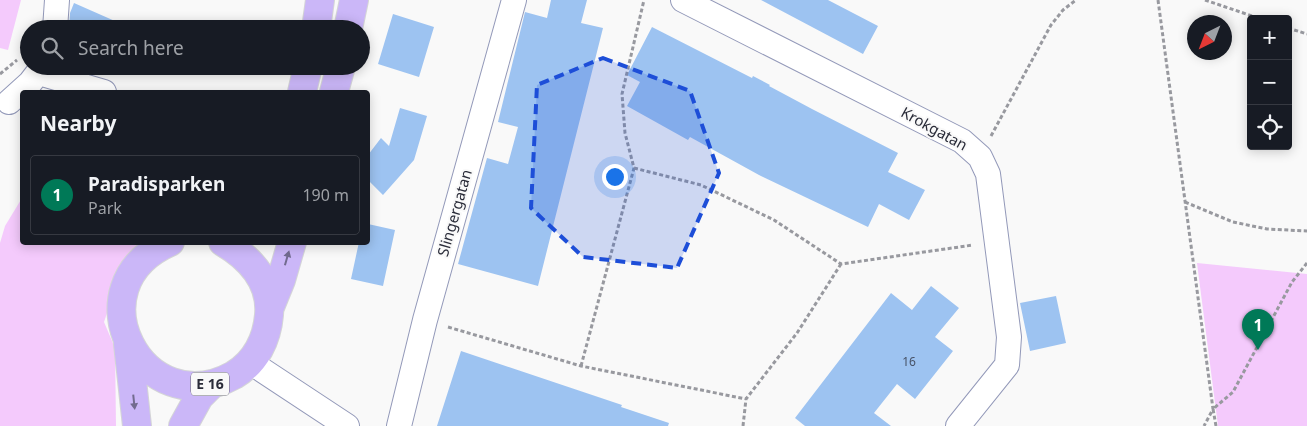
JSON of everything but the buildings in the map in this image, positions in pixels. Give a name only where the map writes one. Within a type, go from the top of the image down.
[{"type":"highway","points":[[317,20],[320,0]]},
{"type":"highway","points":[[350,20],[354,0]]},
{"type":"highway","points":[[302,90],[306,75]]},
{"type":"highway","points":[[335,90],[339,75]]},
{"type":"highway","name":"E 16","points":[[137,426],[128,344],[121,314],[124,292],[133,271],[158,245]]},
{"type":"highway","name":"E 16","points":[[228,245],[241,253],[256,268],[265,286],[270,307]]},
{"type":"highway","name":"E 16","points":[[128,344],[139,361],[154,374],[172,382],[192,386],[212,384],[232,376],[250,362],[262,346],[270,307],[281,280],[291,245]]},
{"type":"highway","name":"E 16","points":[[183,426],[199,397],[212,384]]},
{"type":"street","points":[[56,20],[57,0]]},
{"type":"street","name":"Slingergatan","points":[[399,426],[425,320],[514,0]]},
{"type":"street","name":"Krokgatan","points":[[683,0],[962,141],[980,157],[988,174],[1009,337],[1007,364],[958,426]]},
{"type":"street","points":[[23,90],[37,75]]},
{"type":"street","points":[[55,75],[98,90]]},
{"type":"street","points":[[11,104],[20,94]]},
{"type":"street","points":[[250,362],[347,426]]},
{"type":"path","points":[[581,366],[634,168],[626,133],[622,94],[644,0]]},
{"type":"path","points":[[980,157],[1051,25],[1063,10],[1076,0]]},
{"type":"path","points":[[1158,0],[1216,426]]},
{"type":"path","points":[[1205,0],[1249,15]]},
{"type":"path","points":[[1292,29],[1307,34]]},
{"type":"path","points":[[634,168],[701,185],[774,220],[841,264],[996,242]]},
{"type":"path","points":[[1186,202],[1233,222],[1267,229],[1307,231]]},
{"type":"path","points":[[1204,426],[1213,409],[1233,392],[1292,282],[1307,262]]},
{"type":"path","points":[[743,426],[746,399],[797,333],[841,264]]},
{"type":"path","points":[[425,320],[581,366],[746,399]]},
{"type":"highlighted area","points":[[603,58],[690,91],[719,173],[677,268],[583,257],[531,208],[537,85]]},
{"type":"shaded area","points":[[0,0],[21,0],[8,50],[0,48]]},
{"type":"shaded area","points":[[20,201],[20,245],[148,245],[123,266],[104,322],[115,348],[116,426],[0,426],[0,243],[5,226]]},
{"type":"shaded area","points":[[1197,263],[1307,274],[1307,426],[1218,426]]},
{"type":"place","name":"Paradisparken","points":[[1258,350]]}]
